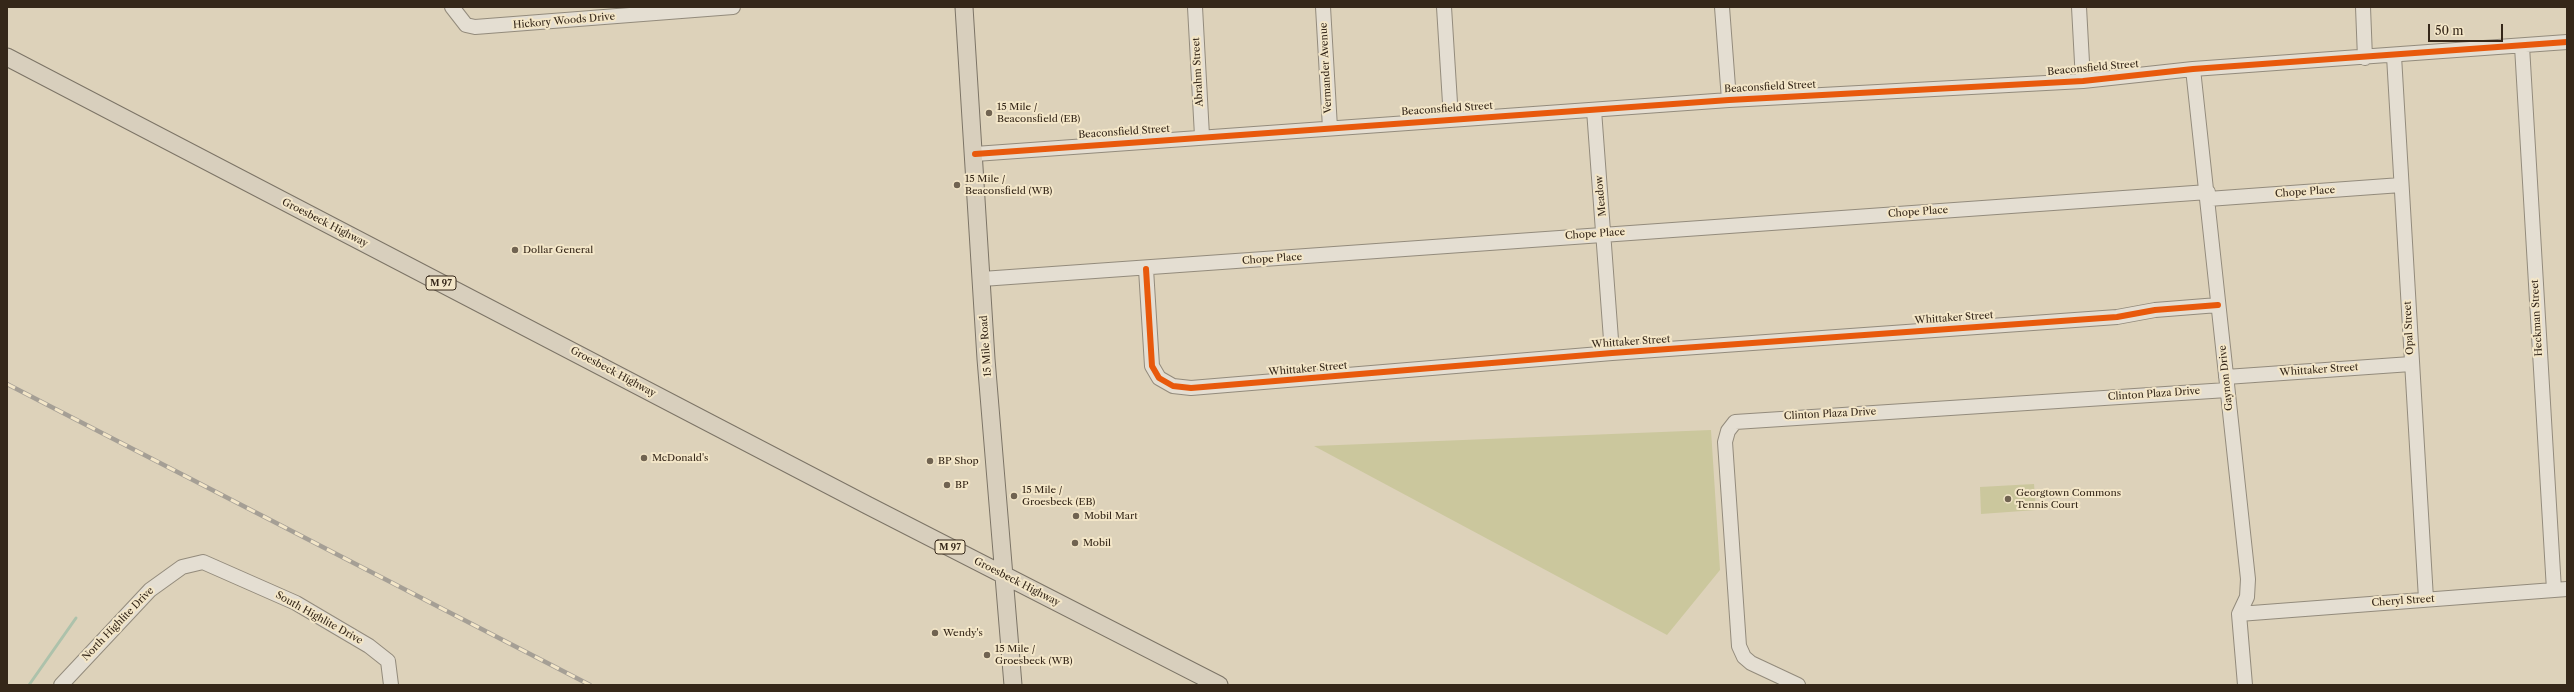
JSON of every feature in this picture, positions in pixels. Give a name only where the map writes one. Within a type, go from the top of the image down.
[{"type":"main road","name":"15 Mile Road","points":[[964,7],[975,154],[986,359],[1006,576],[1013,685]]},
{"type":"main road","name":"Groesbeck Highway","points":[[7,57],[1006,576],[1219,685]]},
{"type":"street","name":"Hickory Woods Drive","points":[[452,7],[466,25],[475,27],[733,7]]},
{"type":"street","name":"Abrahm Street","points":[[1195,7],[1202,136]]},
{"type":"street","name":"Vermander Avenue","points":[[1323,7],[1330,128]]},
{"type":"street","points":[[1444,7],[1451,118]]},
{"type":"street","points":[[1722,7],[1729,100]]},
{"type":"street","points":[[2079,7],[2083,81]]},
{"type":"street","points":[[2363,7],[2366,58]]},
{"type":"street","name":"Beaconsfield Street","points":[[975,154],[1451,118],[1594,110],[1729,100],[2083,81],[2193,69],[2394,56],[2567,42]]},
{"type":"street","name":"Heckman Street","points":[[2522,46],[2543,442],[2561,589]]},
{"type":"street","name":"Opal Street","points":[[2394,56],[2426,600]]},
{"type":"street","name":"Gaynon Drive","points":[[2193,69],[2208,195],[2218,305],[2248,579],[2247,597],[2239,614],[2245,685]]},
{"type":"street","name":"Meadow","points":[[1594,110],[1612,353]]},
{"type":"street","name":"Chope Place","points":[[982,279],[1146,269],[1604,233],[2208,195],[2402,185]]},
{"type":"street","name":"Whittaker Street","points":[[1146,269],[1152,366],[1159,378],[1181,388],[1612,353],[2117,317],[2155,310],[2218,305]]},
{"type":"street","name":"Whittaker Street","points":[[2227,383],[2411,364]]},
{"type":"street","name":"Clinton Plaza Drive","points":[[1798,685],[1751,663],[1744,657],[1739,646],[1725,442],[1728,431],[1735,422],[2227,383]]},
{"type":"street","name":"North Highlite Drive","points":[[61,685],[150,590],[182,567],[203,562]]},
{"type":"street","name":"South Highlite Drive","points":[[203,562],[296,603],[369,646],[388,662],[391,685]]},
{"type":"street","name":"Cheryl Street","points":[[2239,614],[2561,589]]},
{"type":"shaded area","points":[[1711,430],[1720,570],[1667,635],[1314,446]]},
{"type":"shaded area","name":"Georgtown Commons Tennis Court","points":[[2034,484],[2036,510],[1981,514],[1980,487]]},
{"type":"waterway","points":[[29,685],[76,618]]},
{"type":"railway","points":[[7,384],[590,685]]},
{"type":"cycle path","points":[[975,154],[1729,100],[2083,81],[2193,69],[2567,42]]},
{"type":"cycle path","points":[[1146,269],[1152,366],[1159,378],[1173,386],[1191,388],[1612,353],[2117,317],[2155,310],[2218,305]]},
{"type":"place","name":"15 Mile / Beaconsfield (EB)","points":[[989,113]]},
{"type":"place","name":"15 Mile / Beaconsfield (WB)","points":[[957,185]]},
{"type":"place","name":"Dollar General","points":[[515,250]]},
{"type":"place","name":"McDonald's","points":[[644,458]]},
{"type":"place","name":"BP Shop","points":[[930,461]]},
{"type":"place","name":"BP","points":[[947,485]]},
{"type":"place","name":"15 Mile / Groesbeck (EB)","points":[[1014,496]]},
{"type":"place","name":"Georgtown Commons Tennis Court","points":[[2008,499]]},
{"type":"place","name":"Mobil Mart","points":[[1076,516]]},
{"type":"place","name":"Mobil","points":[[1075,543]]},
{"type":"place","name":"Wendy's","points":[[935,633]]},
{"type":"place","name":"15 Mile / Groesbeck (WB)","points":[[987,655]]}]
